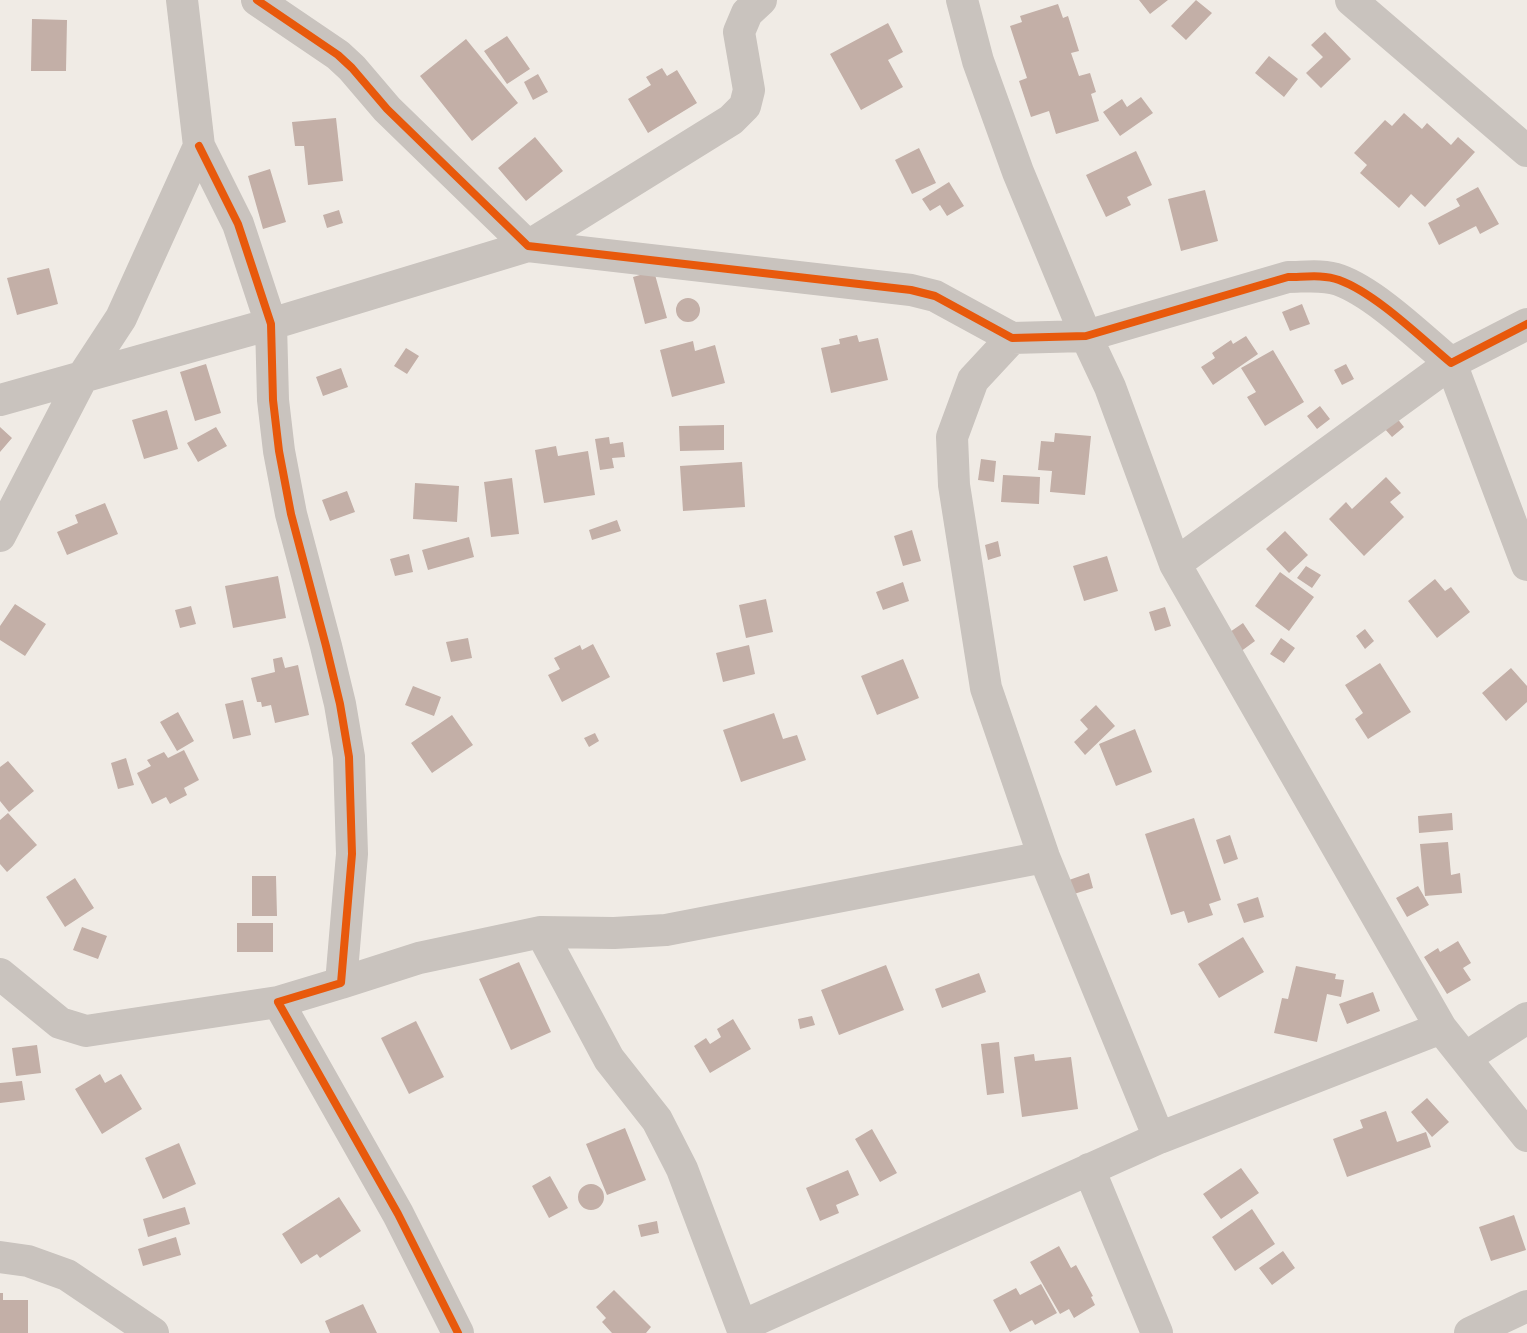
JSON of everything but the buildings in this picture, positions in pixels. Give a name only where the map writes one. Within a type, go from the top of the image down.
[{"type":"street","points":[[182,0],[199,146],[238,224],[271,324],[273,400],[279,451],[291,514],[340,704],[349,758],[352,854],[341,983]]},
{"type":"street","points":[[257,0],[338,55],[387,109],[528,246],[911,291],[935,296],[1012,338],[1086,336],[1288,278],[1337,279],[1366,293],[1451,363],[1524,550]]},
{"type":"street","points":[[0,400],[271,324],[528,246],[731,120],[745,106],[749,90],[739,32],[747,13],[761,0]]},
{"type":"street","points":[[962,0],[978,61],[1014,161],[1086,336],[1110,387],[1175,564],[1441,1028],[1527,1136]]},
{"type":"street","points":[[1351,0],[1527,151]]},
{"type":"street","points":[[0,536],[83,376],[121,318],[199,146]]},
{"type":"street","points":[[1175,564],[1451,363],[1527,324]]},
{"type":"street","points":[[1012,338],[973,380],[952,437],[954,484],[986,688],[1044,857],[1159,1138]]},
{"type":"street","points":[[0,974],[60,1023],[86,1031],[278,1002],[418,958],[541,932],[614,933],[666,930],[1044,857]]},
{"type":"street","points":[[541,932],[609,1059],[657,1120],[677,1159],[743,1329],[1159,1138],[1441,1028]]},
{"type":"street","points":[[278,1002],[398,1215],[458,1333]]},
{"type":"street","points":[[1465,1058],[1527,1018]]},
{"type":"street","points":[[1089,1169],[1157,1333]]},
{"type":"street","points":[[0,1257],[28,1261],[66,1275],[153,1333]]},
{"type":"street","points":[[1470,1333],[1527,1306]]},
{"type":"cycle path","points":[[257,0],[338,55],[387,109],[528,246],[911,290],[935,296],[1012,338],[1086,336],[1288,277],[1307,276],[1327,277],[1353,286],[1382,305],[1451,363],[1527,324]]},
{"type":"cycle path","points":[[199,146],[238,224],[271,324],[273,400],[279,451],[291,514],[340,704],[349,757],[352,854],[341,983],[278,1002],[398,1214],[458,1333]]}]
